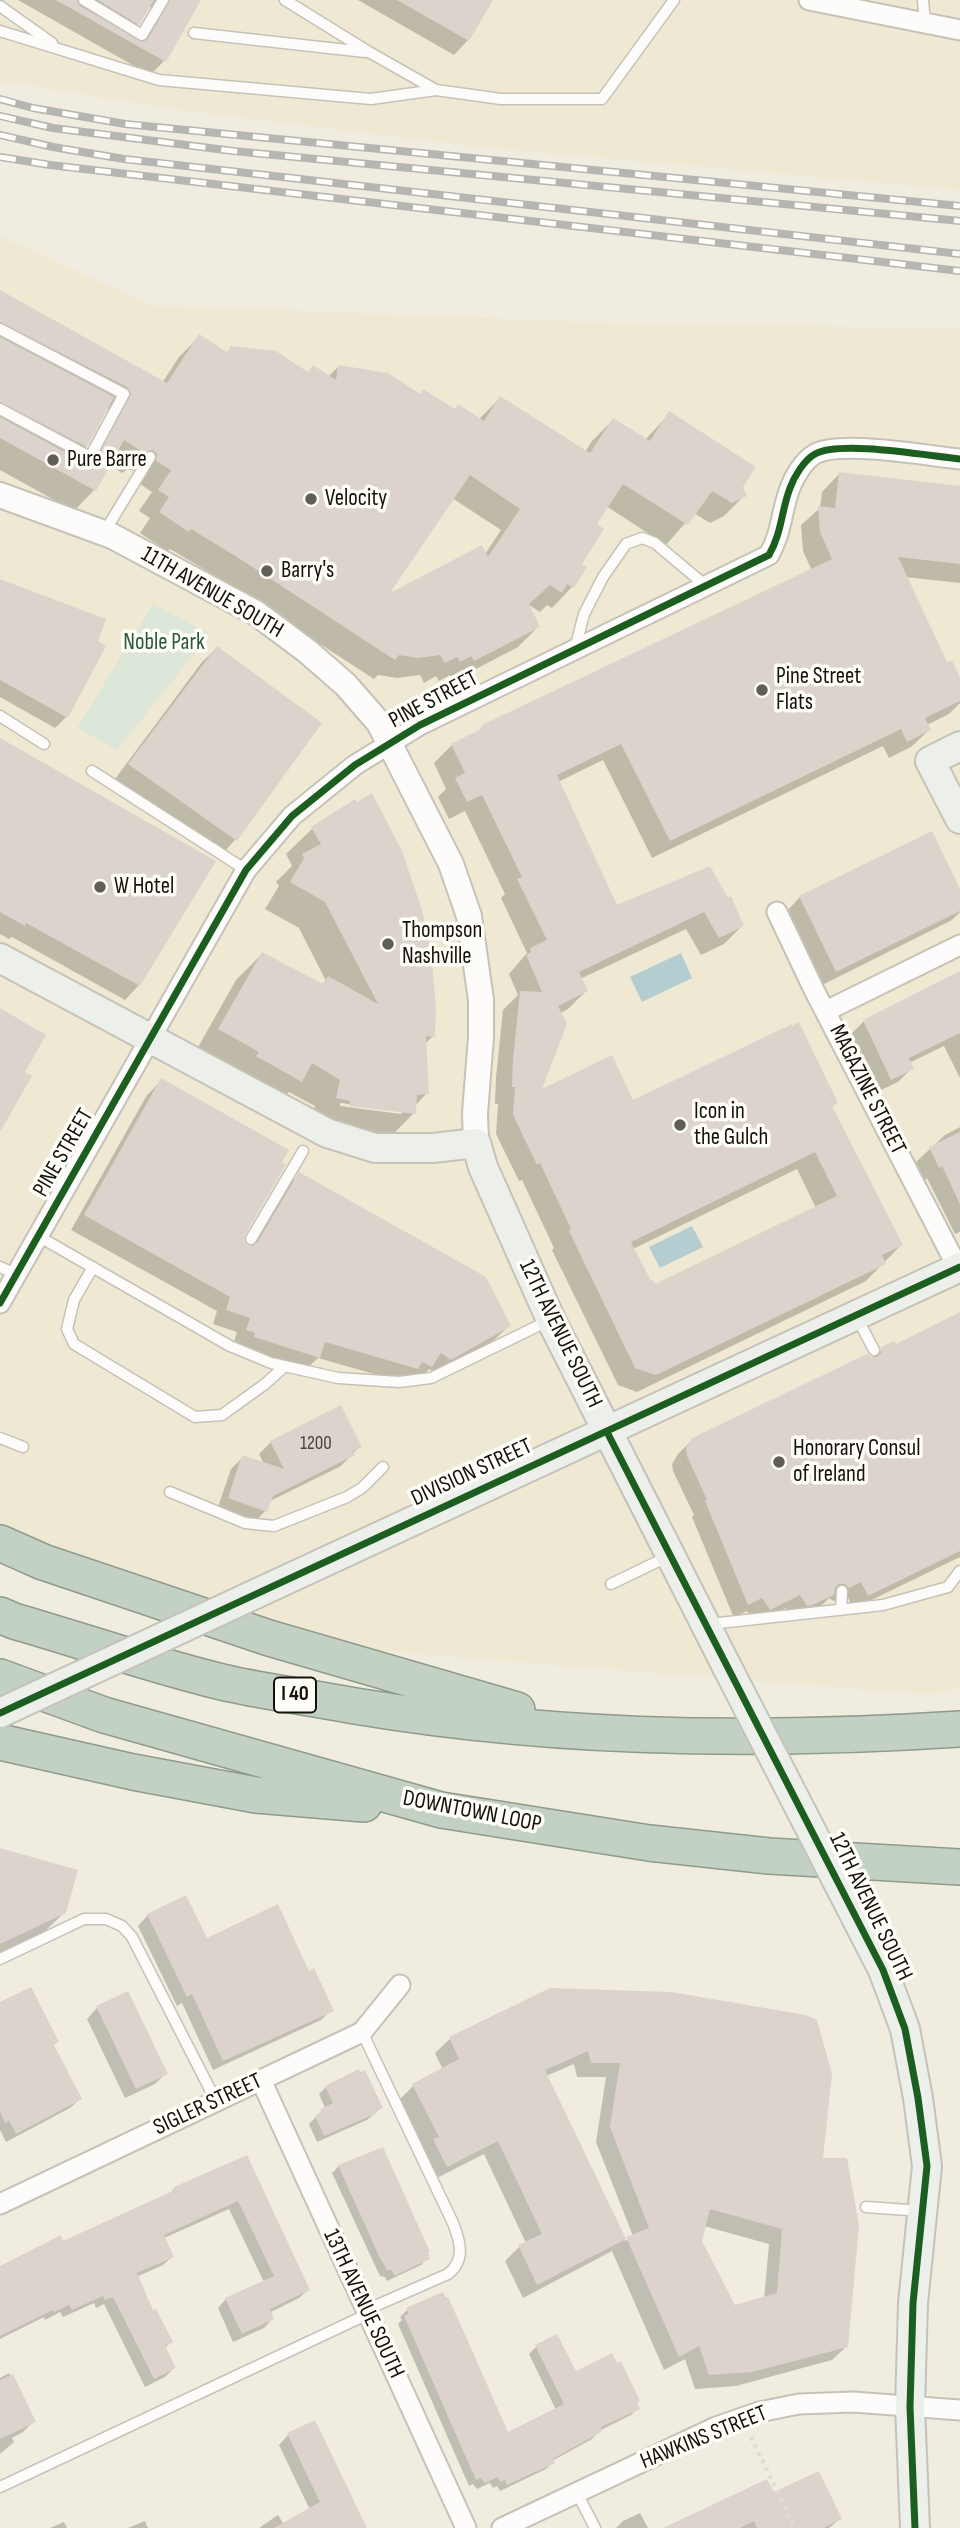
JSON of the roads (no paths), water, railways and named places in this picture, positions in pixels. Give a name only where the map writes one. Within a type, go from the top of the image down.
[{"type":"highway","points":[[0,1543],[44,1562],[269,1639],[598,1734]]},
{"type":"highway","name":"I 40","points":[[0,1615],[223,1682],[403,1715],[598,1734],[685,1737],[876,1734],[960,1729]]},
{"type":"highway","name":"DOWNTOWN LOOP","points":[[0,1677],[104,1715],[441,1810],[649,1843],[769,1856],[960,1867]]},
{"type":"highway","points":[[0,1742],[133,1772],[256,1795],[441,1810]]},
{"type":"main road","points":[[960,746],[930,761],[960,819]]},
{"type":"main road","points":[[0,958],[327,1133],[375,1147],[433,1148],[476,1143]]},
{"type":"main road","name":"12TH AVENUE SOUTH","points":[[476,1143],[483,1167],[551,1320],[883,1970],[905,2029],[927,2166],[913,2304],[910,2407],[915,2528]]},
{"type":"main road","name":"DIVISION STREET","points":[[0,1713],[959,1267]]},
{"type":"street","points":[[809,0],[960,30]]},
{"type":"street","name":"PINE STREET","points":[[0,1303],[8,1271],[38,1236],[246,870],[292,816],[355,765],[420,725],[769,555],[778,538],[790,488],[800,468],[815,454],[841,448],[960,459]]},
{"type":"street","name":"11TH AVENUE SOUTH","points":[[0,495],[104,534],[256,613],[307,651],[346,685],[379,723],[451,864],[469,916],[481,1000],[476,1143]]},
{"type":"street","name":"MAGAZINE STREET","points":[[777,912],[959,1267]]},
{"type":"street","points":[[826,1011],[960,945]]},
{"type":"street","name":"SIGLER STREET","points":[[0,2204],[362,2032],[400,1985]]},
{"type":"street","name":"13TH AVENUE SOUTH","points":[[261,2080],[466,2528]]},
{"type":"street","name":"HAWKINS STREET","points":[[502,2528],[716,2427],[759,2412],[799,2404],[853,2402],[960,2410]]},
{"type":"lane","points":[[83,0],[142,35],[163,0]]},
{"type":"lane","points":[[285,0],[436,90]]},
{"type":"lane","points":[[0,31],[159,80],[371,99],[436,90],[501,100],[603,99],[674,0]]},
{"type":"lane","points":[[923,0],[925,25]]},
{"type":"lane","points":[[0,6],[61,50]]},
{"type":"lane","points":[[194,33],[369,52]]},
{"type":"lane","points":[[0,329],[124,394],[90,457],[0,409]]},
{"type":"lane","points":[[104,534],[150,457]]},
{"type":"lane","points":[[575,650],[584,614],[603,577],[626,544],[642,538],[655,543],[707,587]]},
{"type":"lane","points":[[0,716],[44,744]]},
{"type":"lane","points":[[92,771],[246,870]]},
{"type":"lane","points":[[251,1238],[303,1150]]},
{"type":"lane","points":[[38,1236],[230,1346],[284,1367],[338,1378],[399,1382],[421,1380],[441,1374],[551,1320]]},
{"type":"lane","points":[[93,1266],[74,1300],[67,1329],[74,1344],[195,1418],[222,1415],[284,1367]]},
{"type":"lane","points":[[856,1316],[874,1350]]},
{"type":"lane","points":[[0,1438],[23,1447]]},
{"type":"lane","points":[[170,1492],[244,1523],[274,1526],[347,1497],[362,1488],[383,1467]]},
{"type":"lane","points":[[611,1584],[671,1555]]},
{"type":"lane","points":[[706,1625],[883,1605],[948,1587],[960,1571]]},
{"type":"lane","points":[[841,1610],[842,1591]]},
{"type":"lane","points":[[0,1959],[84,1919],[106,1919],[122,1926],[132,1937],[216,2101]]},
{"type":"lane","points":[[0,2487],[448,2274],[457,2265],[460,2246],[453,2223],[362,2032]]},
{"type":"lane","points":[[866,2207],[922,2211]]},
{"type":"lane","points":[[577,2493],[595,2528]]},
{"type":"water","points":[[681,953],[692,978],[642,1002],[630,977]]},
{"type":"water","points":[[692,1226],[703,1247],[660,1268],[649,1247]]},
{"type":"railway","points":[[0,99],[33,108],[125,124],[960,206]]},
{"type":"railway","points":[[0,116],[53,128],[233,151],[960,221]]},
{"type":"railway","points":[[0,135],[124,159],[960,254]]},
{"type":"railway","points":[[0,157],[960,271]]},
{"type":"place","name":"Pure Barre","points":[[53,460]]},
{"type":"place","name":"Velocity","points":[[311,499]]},
{"type":"place","name":"Barry's","points":[[267,571]]},
{"type":"place","name":"Pine Street Flats","points":[[762,690]]},
{"type":"place","name":"W Hotel","points":[[100,887]]},
{"type":"place","name":"Thompson Nashville","points":[[388,944]]},
{"type":"place","name":"Icon in the Gulch","points":[[680,1125]]},
{"type":"place","name":"Honorary Consul of Ireland","points":[[779,1462]]},
{"type":"park label","name":"Noble Park","points":[[164,643]]}]
